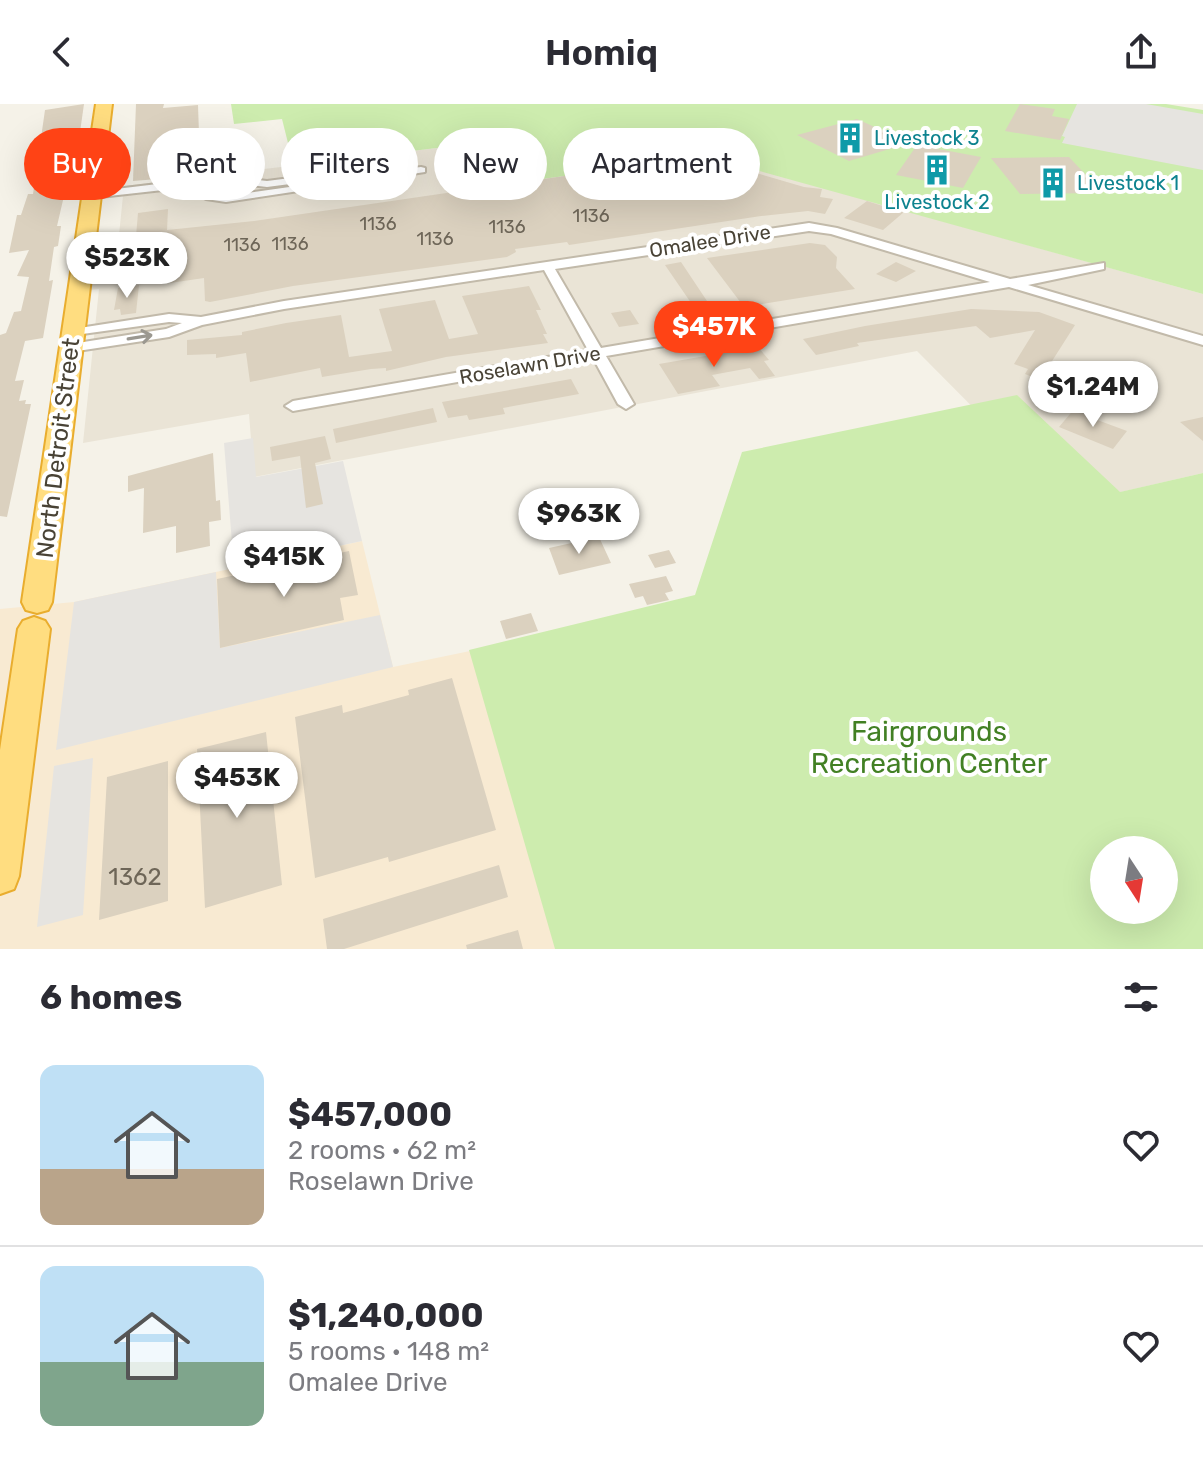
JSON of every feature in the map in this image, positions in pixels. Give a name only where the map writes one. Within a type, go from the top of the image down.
[{"type":"highway","name":"North Detroit Street","points":[[101,128],[104,104]]},
{"type":"highway","name":"North Detroit Street","points":[[0,876],[10,728],[36,615],[90,200]]},
{"type":"street","name":"Omalee Drive","points":[[72,340],[169,333],[207,321],[284,305],[809,227],[833,231],[1203,341]]},
{"type":"street","points":[[547,265],[626,404]]},
{"type":"street","name":"Roselawn Drive","points":[[293,406],[1099,266]]},
{"type":"shaded area","points":[[1077,104],[1146,104],[1203,114],[1203,170],[1062,143],[1065,137],[1062,136]]},
{"type":"shaded area","points":[[434,148],[434,200],[547,200],[547,178],[563,176],[563,200],[760,200],[760,170],[1203,294],[1203,473],[1069,504],[917,351],[254,477],[249,414],[83,443],[99,289],[79,291],[85,240],[119,235],[123,200],[131,200],[131,185],[147,183],[147,200],[265,200],[265,169],[281,167],[281,200],[418,200],[418,150]]},
{"type":"shaded area","points":[[253,438],[256,477],[343,461],[362,541],[234,568],[224,443]]},
{"type":"shaded area","points":[[362,541],[393,667],[470,651],[558,949],[0,949],[0,609],[74,602]]},
{"type":"shaded area","points":[[216,572],[220,648],[380,615],[393,667],[56,750],[74,602]]},
{"type":"shaded area","points":[[93,758],[83,915],[37,927],[54,766]]},
{"type":"green space","points":[[231,104],[1166,104],[1203,110],[1203,294],[760,171],[760,128],[563,128],[563,176],[547,178],[547,128],[434,128],[434,148],[418,150],[418,128],[284,128],[282,119],[234,124]]},
{"type":"green space","name":"Fairgrounds Recreation Center","points":[[1017,395],[1120,492],[1203,473],[1203,949],[555,949],[469,650],[695,595],[742,452]]},
{"type":"building","points":[[84,104],[81,128],[42,128],[45,110]]},
{"type":"building","points":[[136,104],[164,104],[163,108],[198,105],[199,128],[147,128],[147,180],[133,181]]},
{"type":"building","points":[[1020,104],[1055,109],[1052,116],[1069,119],[1060,140],[1005,131]]},
{"type":"building","name":"Livestock 3","points":[[857,119],[910,143],[849,161],[797,135]]},
{"type":"building","name":"Livestock 2","points":[[917,145],[981,157],[963,188],[896,175]]},
{"type":"building","name":"Livestock 1","points":[[1069,157],[1103,193],[1020,194],[991,158]]},
{"type":"building","points":[[760,174],[822,189],[820,197],[833,199],[825,214],[808,211],[761,216],[569,245],[567,242],[515,249],[516,252],[507,257],[293,286],[210,302],[205,301],[204,278],[170,283],[170,255],[134,260],[138,213],[168,209],[167,230],[418,200],[418,197],[434,195],[434,200],[547,200],[547,179],[563,176],[563,200],[760,200]]},
{"type":"building","points":[[26,200],[63,200],[43,338],[25,341],[15,381],[24,380],[19,401],[26,400],[25,404],[31,404],[7,517],[0,516],[0,335],[6,333],[14,312],[21,311],[29,277],[17,276],[29,250],[9,253],[17,215],[21,215]]},
{"type":"building","points":[[867,201],[904,212],[883,230],[844,218]]},
{"type":"building","points":[[810,243],[825,245],[837,257],[836,268],[855,289],[744,307],[707,258]]},
{"type":"building","points":[[681,262],[715,313],[700,316],[665,265]]},
{"type":"building","points":[[896,262],[916,271],[896,282],[876,274]]},
{"type":"building","points":[[139,285],[136,313],[121,315],[120,309],[114,310],[118,288]]},
{"type":"building","points":[[529,286],[541,310],[536,310],[548,343],[446,357],[386,371],[386,368],[371,369],[322,377],[320,368],[250,382],[246,353],[216,358],[216,354],[187,355],[187,340],[242,335],[242,332],[286,323],[341,315],[349,357],[392,351],[379,309],[435,300],[449,339],[478,334],[462,296]]},
{"type":"building","points":[[971,309],[1039,312],[1075,325],[1040,380],[1025,374],[1028,369],[1014,364],[1035,330],[990,338],[976,326],[857,343],[859,346],[816,355],[803,339],[865,326]]},
{"type":"building","points":[[630,310],[639,324],[619,327],[611,313]]},
{"type":"building","points":[[758,347],[769,360],[764,361],[775,376],[759,379],[750,368],[712,375],[720,386],[678,394],[659,364]]},
{"type":"building","points":[[571,379],[579,394],[503,408],[505,414],[469,420],[467,415],[448,418],[442,402]]},
{"type":"building","points":[[433,408],[437,422],[336,443],[333,429]]},
{"type":"building","points":[[1075,408],[1127,431],[1113,449],[1059,427]]},
{"type":"building","points":[[1203,417],[1203,441],[1180,422]]},
{"type":"building","points":[[325,436],[331,459],[315,463],[323,504],[306,508],[300,456],[272,461],[270,447]]},
{"type":"building","points":[[213,453],[216,501],[220,500],[221,520],[209,522],[210,546],[176,553],[176,526],[143,533],[144,488],[128,492],[128,476]]},
{"type":"building","points":[[599,537],[611,563],[559,575],[549,548]]},
{"type":"building","points":[[669,550],[676,563],[655,568],[648,555]]},
{"type":"building","points":[[349,551],[358,595],[340,598],[344,620],[220,648],[217,579]]},
{"type":"building","points":[[666,576],[673,591],[665,593],[669,600],[647,605],[643,596],[635,598],[629,584]]},
{"type":"building","points":[[531,613],[538,631],[506,639],[500,621]]},
{"type":"building","points":[[452,678],[496,830],[389,862],[388,857],[315,878],[295,717],[342,705],[343,713],[409,695],[408,690]]},
{"type":"building","points":[[266,732],[282,885],[205,908],[197,749]]},
{"type":"building","points":[[168,761],[168,901],[99,920],[107,777]]},
{"type":"building","points":[[499,865],[508,897],[344,949],[327,949],[323,919]]},
{"type":"building","points":[[518,930],[523,949],[467,949],[466,945]]},
{"type":"place","name":"Livestock 3","points":[[850,138]]},
{"type":"place","name":"Livestock 2","points":[[937,170]]},
{"type":"place","name":"Livestock 1","points":[[1053,183]]}]
